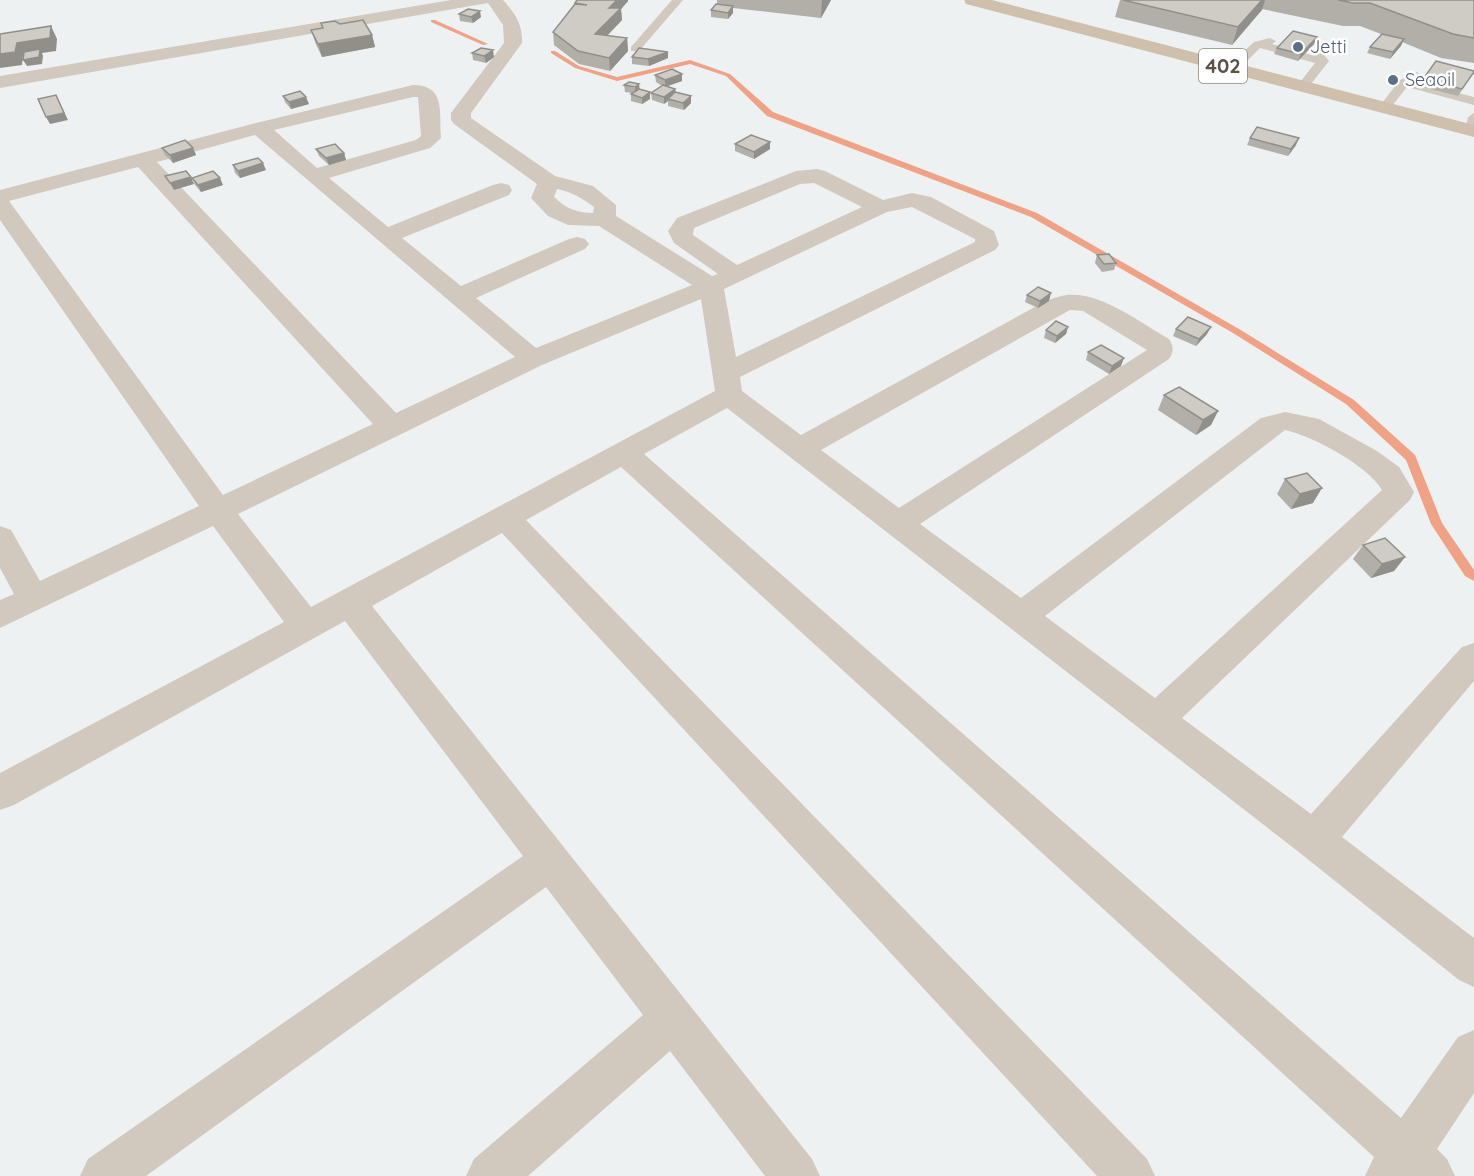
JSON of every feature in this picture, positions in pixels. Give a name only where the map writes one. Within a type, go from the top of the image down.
[{"type":"main road","name":"402","points":[[972,0],[1384,108],[1473,126]]},
{"type":"street","points":[[0,82],[481,0]]},
{"type":"street","points":[[494,0],[511,19],[514,31],[513,43],[463,109],[461,120],[549,182],[542,198],[556,211],[576,220],[604,219],[724,280]]},
{"type":"street","points":[[0,197],[260,128],[413,91],[424,91],[428,96],[431,138],[423,144],[313,176]]},
{"type":"street","points":[[260,128],[385,237],[533,359]]},
{"type":"street","points":[[143,159],[392,427]]},
{"type":"street","points":[[880,207],[817,176],[808,176],[796,178],[685,223],[680,231],[682,238],[724,280],[727,384],[799,449],[1314,840],[1474,965]]},
{"type":"street","points":[[385,237],[501,190]]},
{"type":"street","points":[[0,615],[533,359],[724,280],[880,207],[912,200],[923,202],[986,236],[987,244],[727,384],[623,452],[0,793]]},
{"type":"street","points":[[0,204],[218,510],[306,626]]},
{"type":"street","points":[[458,297],[577,244]]},
{"type":"street","points":[[799,449],[1053,307],[1068,302],[1089,304],[1160,345],[1160,353],[898,523]]},
{"type":"street","points":[[1020,617],[1271,425],[1285,421],[1309,426],[1367,458],[1388,474],[1399,492],[1156,720]]},
{"type":"street","points":[[623,452],[1408,1169],[1474,1053]]},
{"type":"street","points":[[505,517],[1130,1176]]},
{"type":"street","points":[[0,538],[33,599]]},
{"type":"street","points":[[350,602],[795,1176]]},
{"type":"street","points":[[1314,840],[1474,657]]},
{"type":"street","points":[[105,1176],[550,860]]},
{"type":"street","points":[[491,1176],[673,1019]]},
{"type":"lane","points":[[635,50],[678,0]]},
{"type":"lane","points":[[1233,68],[1258,44],[1289,42]]},
{"type":"lane","points":[[1258,44],[1323,61]]},
{"type":"lane","points":[[1311,49],[1319,53],[1323,61]]},
{"type":"lane","points":[[1303,87],[1323,61]]},
{"type":"lane","points":[[1384,108],[1404,83],[1430,74]]},
{"type":"lane","points":[[1404,83],[1474,101]]},
{"type":"lane","points":[[1466,84],[1474,96]]},
{"type":"building","points":[[577,0],[617,0],[609,8],[621,8],[595,34],[627,38],[609,58],[578,51],[553,32],[575,4],[587,5],[575,3]]},
{"type":"building","points":[[1123,0],[1262,0],[1238,27]]},
{"type":"building","points":[[1338,0],[1474,0],[1474,38],[1453,34],[1370,3]]},
{"type":"building","points":[[716,4],[733,6],[728,13],[711,10]]},
{"type":"building","points":[[468,9],[480,11],[471,17],[459,14]]},
{"type":"building","points":[[363,20],[372,35],[318,44],[311,30],[323,28],[321,23],[335,21],[340,24]]},
{"type":"building","points":[[51,26],[50,38],[17,43],[15,52],[0,54],[0,34]]},
{"type":"building","points":[[1293,31],[1317,37],[1301,54],[1277,48]]},
{"type":"building","points":[[1382,34],[1404,39],[1393,52],[1370,47]]},
{"type":"building","points":[[481,48],[493,50],[484,56],[472,53]]},
{"type":"building","points":[[639,48],[668,52],[648,59],[632,57]]},
{"type":"building","points":[[40,49],[39,57],[23,60],[24,52]]},
{"type":"building","points":[[1436,61],[1474,72],[1462,89],[1423,79]]},
{"type":"building","points":[[672,69],[682,74],[665,80],[655,75]]},
{"type":"building","points":[[629,82],[639,84],[635,87],[624,85]]},
{"type":"building","points":[[663,85],[675,89],[664,97],[651,93]]},
{"type":"building","points":[[639,89],[650,92],[642,98],[631,94]]},
{"type":"building","points":[[300,91],[306,97],[289,102],[283,96]]},
{"type":"building","points":[[675,92],[691,96],[683,103],[668,99]]},
{"type":"building","points":[[56,95],[64,113],[46,117],[38,99]]},
{"type":"building","points":[[1257,127],[1299,138],[1291,149],[1250,138]]},
{"type":"building","points":[[751,135],[770,142],[754,152],[735,144]]},
{"type":"building","points":[[185,140],[193,148],[170,155],[162,148]]},
{"type":"building","points":[[335,144],[344,153],[326,158],[316,149]]},
{"type":"building","points":[[258,158],[263,163],[238,171],[233,165]]},
{"type":"building","points":[[186,171],[191,177],[170,183],[165,176]]},
{"type":"building","points":[[213,171],[220,178],[198,185],[192,178]]},
{"type":"building","points":[[1109,254],[1116,263],[1104,264],[1097,255]]},
{"type":"building","points":[[1038,287],[1051,293],[1040,301],[1027,295]]},
{"type":"building","points":[[1188,317],[1211,327],[1199,339],[1176,329]]},
{"type":"building","points":[[1056,321],[1068,327],[1057,336],[1046,330]]},
{"type":"building","points":[[1101,345],[1124,358],[1112,366],[1088,352]]},
{"type":"building","points":[[1179,387],[1218,411],[1203,420],[1164,395]]},
{"type":"building","points":[[1307,473],[1322,488],[1300,494],[1285,479]]},
{"type":"building","points":[[1385,538],[1405,557],[1382,564],[1363,545]]},
{"type":"waterway","points":[[433,21],[485,44]]},
{"type":"waterway","points":[[553,52],[577,67],[617,79],[690,62],[728,75],[770,114],[1034,215],[1236,331],[1350,402],[1411,458],[1437,524],[1469,573],[1474,576]]},
{"type":"place","name":"Jetti","points":[[1298,47]]},
{"type":"place","name":"Seaoil","points":[[1393,80]]}]
